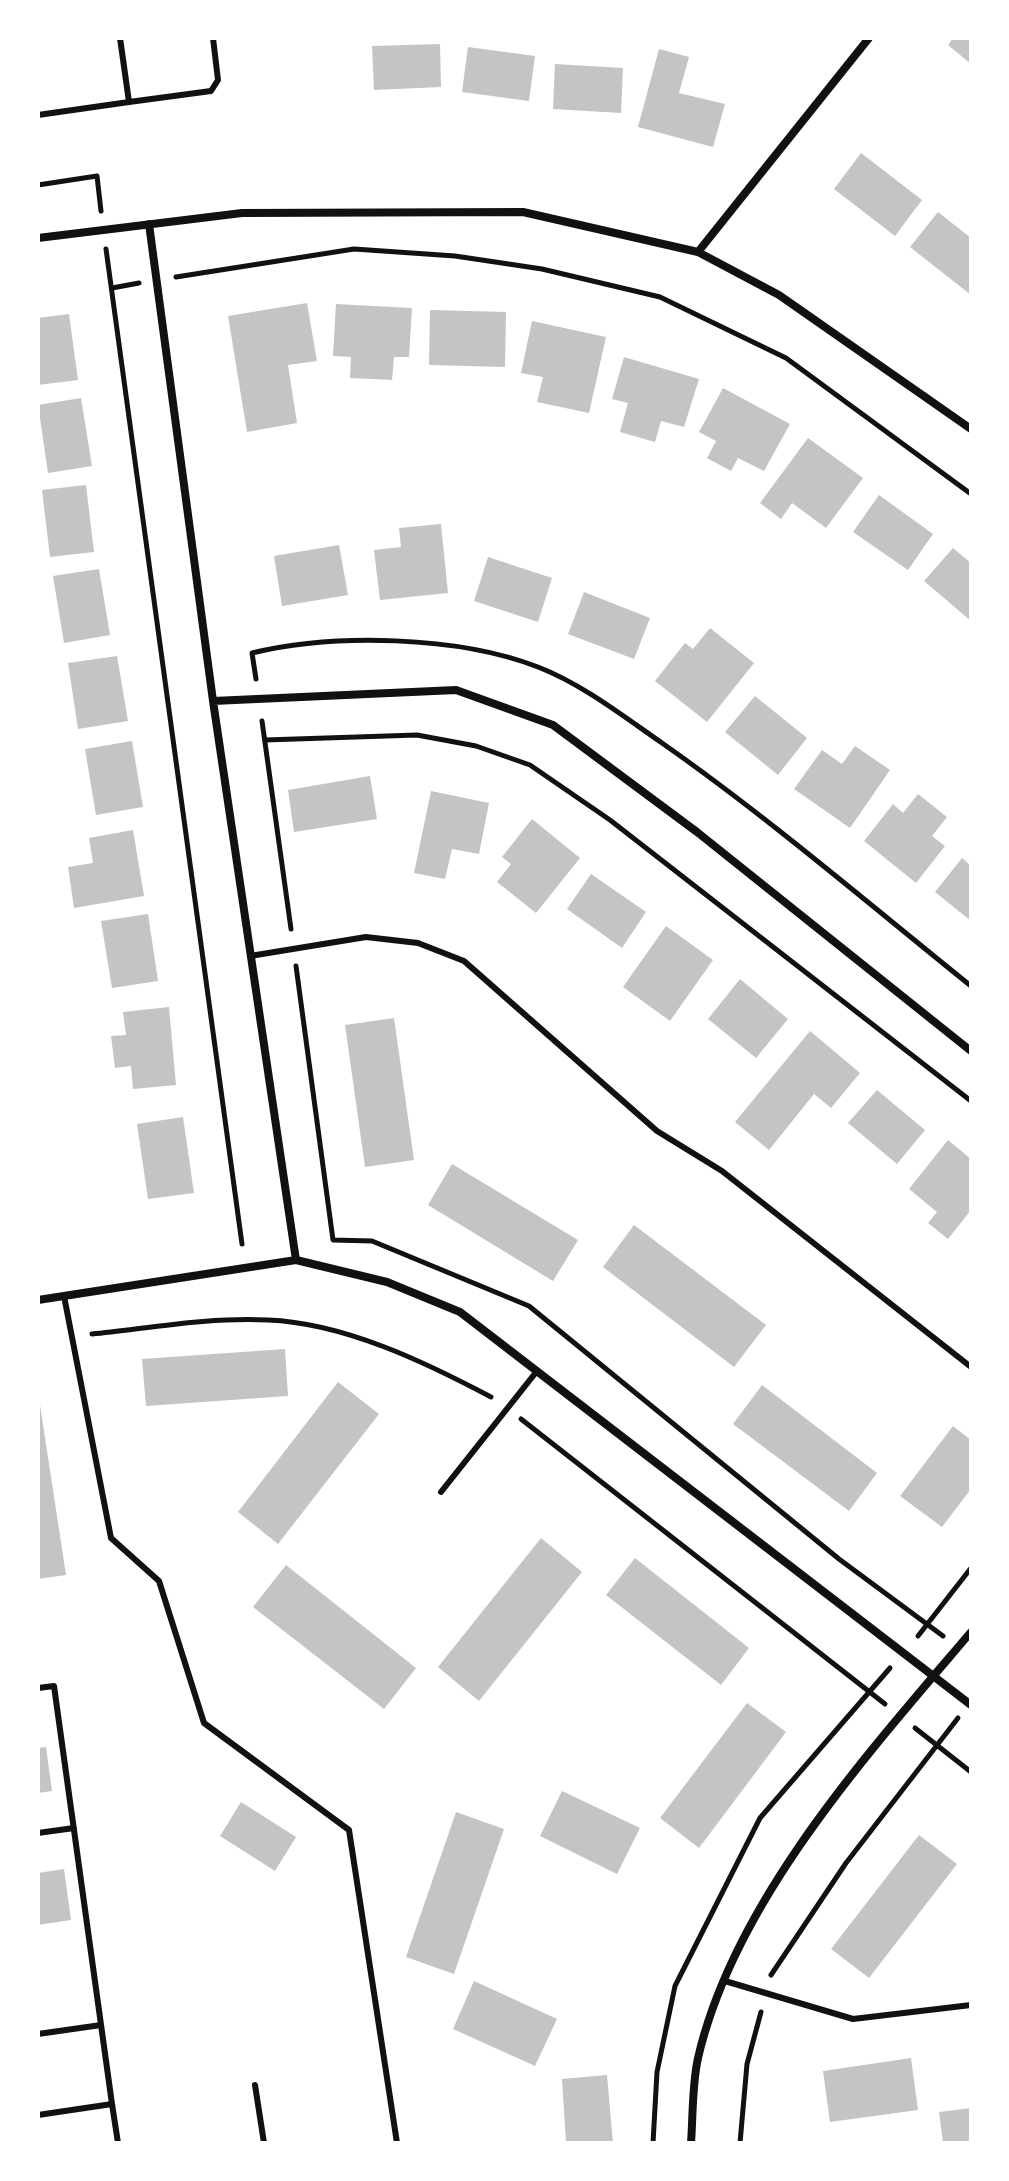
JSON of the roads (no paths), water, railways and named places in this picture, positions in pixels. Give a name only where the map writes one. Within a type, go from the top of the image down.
[{"type":"street","points":[[698,252],[869,38]]},
{"type":"street","points":[[38,238],[242,213],[523,212],[698,252],[779,295],[971,429]]},
{"type":"street","points":[[149,224],[213,701],[296,1260]]},
{"type":"street","points":[[213,701],[456,690],[553,725],[697,832],[971,1051]]},
{"type":"street","points":[[38,1300],[296,1260],[387,1282],[460,1312],[970,1704]]},
{"type":"street","points":[[691,2143],[698,2059],[725,1981],[754,1916],[799,1845],[933,1675],[971,1632]]},
{"type":"lane","points":[[120,38],[129,102]]},
{"type":"lane","points":[[38,115],[211,91],[218,80],[213,38]]},
{"type":"lane","points":[[250,956],[366,937],[418,943],[464,961],[657,1131],[722,1171],[971,1367]]},
{"type":"lane","points":[[64,1296],[111,1538],[159,1581],[204,1723],[349,1830],[397,2143]]},
{"type":"lane","points":[[441,1492],[537,1371]]},
{"type":"lane","points":[[38,1688],[54,1686],[118,2143]]},
{"type":"lane","points":[[38,1833],[74,1828]]},
{"type":"lane","points":[[725,1981],[853,2019],[971,2005]]},
{"type":"lane","points":[[38,2034],[101,2025]]},
{"type":"lane","points":[[255,2085],[264,2143]]},
{"type":"lane","points":[[38,2115],[112,2104]]}]
